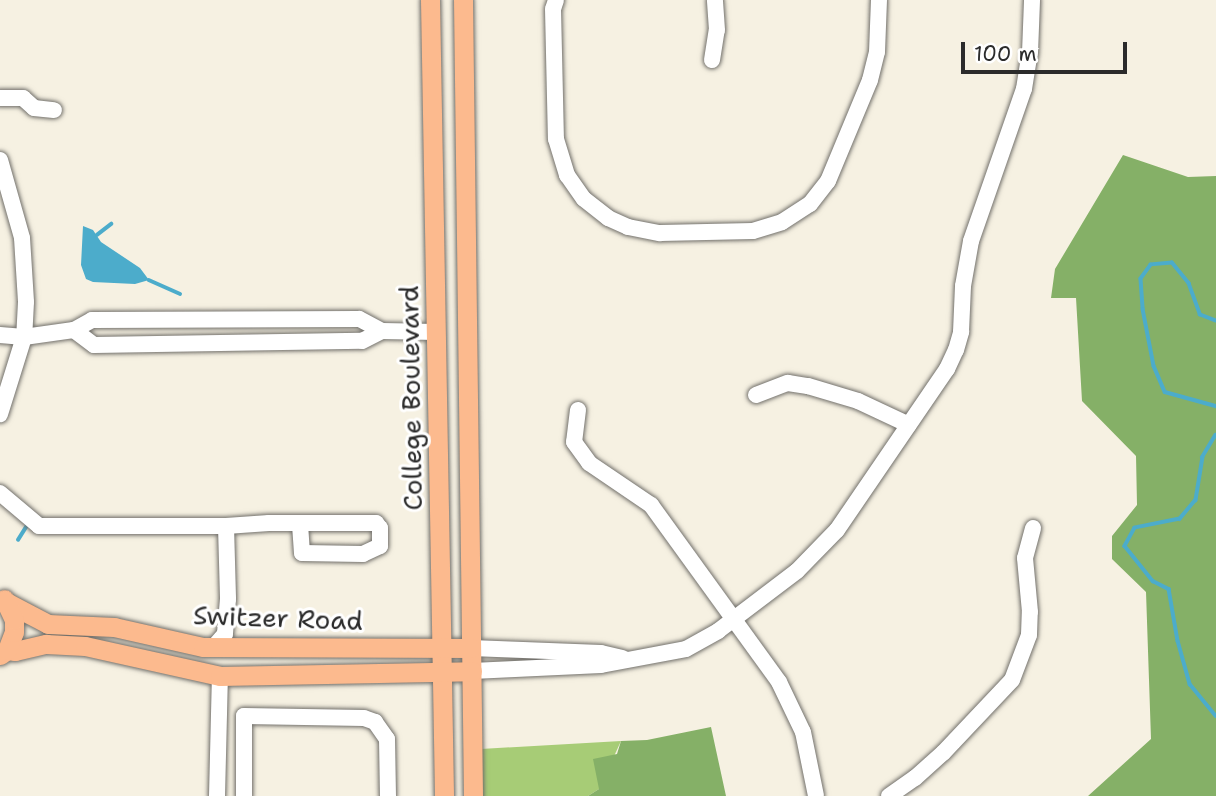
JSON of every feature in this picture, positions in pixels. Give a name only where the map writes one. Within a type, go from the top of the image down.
[{"type":"main road","name":"College Boulevard","points":[[430,0],[444,796]]},
{"type":"main road","points":[[463,0],[473,796]]},
{"type":"main road","points":[[3,596],[15,620],[14,632],[3,652]]},
{"type":"main road","name":"Switzer Road","points":[[3,596],[48,624],[114,626],[213,648],[471,648]]},
{"type":"main road","name":"Switzer Road","points":[[3,652],[46,644],[85,646],[215,675],[471,671]]},
{"type":"main road","points":[[213,648],[215,675]]},
{"type":"street","points":[[556,0],[553,9],[556,139],[567,175],[584,199],[608,218],[628,227],[660,233],[753,231],[782,222],[810,204],[828,181],[870,80],[877,52],[879,0]]},
{"type":"street","points":[[712,60],[717,30],[715,0]]},
{"type":"street","points":[[471,671],[601,665],[686,649],[733,620],[797,571],[836,530],[947,369],[956,350],[961,332],[966,260],[1024,89],[1030,53],[1032,0]]},
{"type":"street","points":[[0,97],[23,98],[34,108],[54,110]]},
{"type":"street","points":[[0,160],[22,238],[25,272],[24,337],[0,414]]},
{"type":"street","points":[[0,335],[24,337],[74,330],[92,320],[359,319],[382,331],[436,332]]},
{"type":"street","points":[[235,321],[236,342]]},
{"type":"street","points":[[74,330],[94,345],[362,341],[382,331]]},
{"type":"street","points":[[756,395],[788,383],[808,386],[858,401],[909,425]]},
{"type":"street","points":[[578,410],[574,442],[589,463],[651,505],[779,682],[792,706],[812,763],[816,796]]},
{"type":"street","points":[[0,493],[39,526],[226,526],[300,523],[376,523],[380,527],[380,546],[363,554],[302,553],[300,523]]},
{"type":"street","points":[[213,648],[225,634],[228,599],[226,526]]},
{"type":"street","points":[[888,796],[915,778],[943,753],[1012,680],[1029,635],[1030,612],[1025,558],[1033,528]]},
{"type":"street","points":[[471,648],[601,653],[625,659]]},
{"type":"street","points":[[543,651],[543,668]]},
{"type":"street","points":[[215,675],[217,796]]},
{"type":"street","points":[[244,796],[244,716],[365,718],[375,722],[387,739],[388,796]]},
{"type":"green space","points":[[1123,155],[1188,177],[1216,176],[1216,796],[1088,796],[1151,739],[1146,592],[1112,559],[1112,536],[1137,505],[1136,456],[1082,401],[1076,298],[1051,298],[1055,269]]},
{"type":"green space","points":[[711,727],[726,796],[588,796],[599,789],[593,759],[617,754],[621,741],[647,740]]},
{"type":"green space","points":[[621,741],[599,789],[588,796],[482,796],[481,749]]},
{"type":"water","points":[[83,226],[93,230],[101,242],[140,268],[149,280],[135,284],[93,282],[86,279],[81,265]]},
{"type":"waterway","points":[[97,235],[111,224]]},
{"type":"waterway","points":[[1216,321],[1200,315],[1189,284],[1172,263],[1151,265],[1141,279],[1143,309],[1154,366],[1165,392],[1216,406]]},
{"type":"waterway","points":[[149,280],[180,294]]},
{"type":"waterway","points":[[1216,435],[1203,457],[1196,500],[1180,519],[1135,528],[1125,546],[1153,581],[1169,589],[1178,641],[1190,684],[1216,716]]},
{"type":"waterway","points":[[18,540],[28,524]]}]
